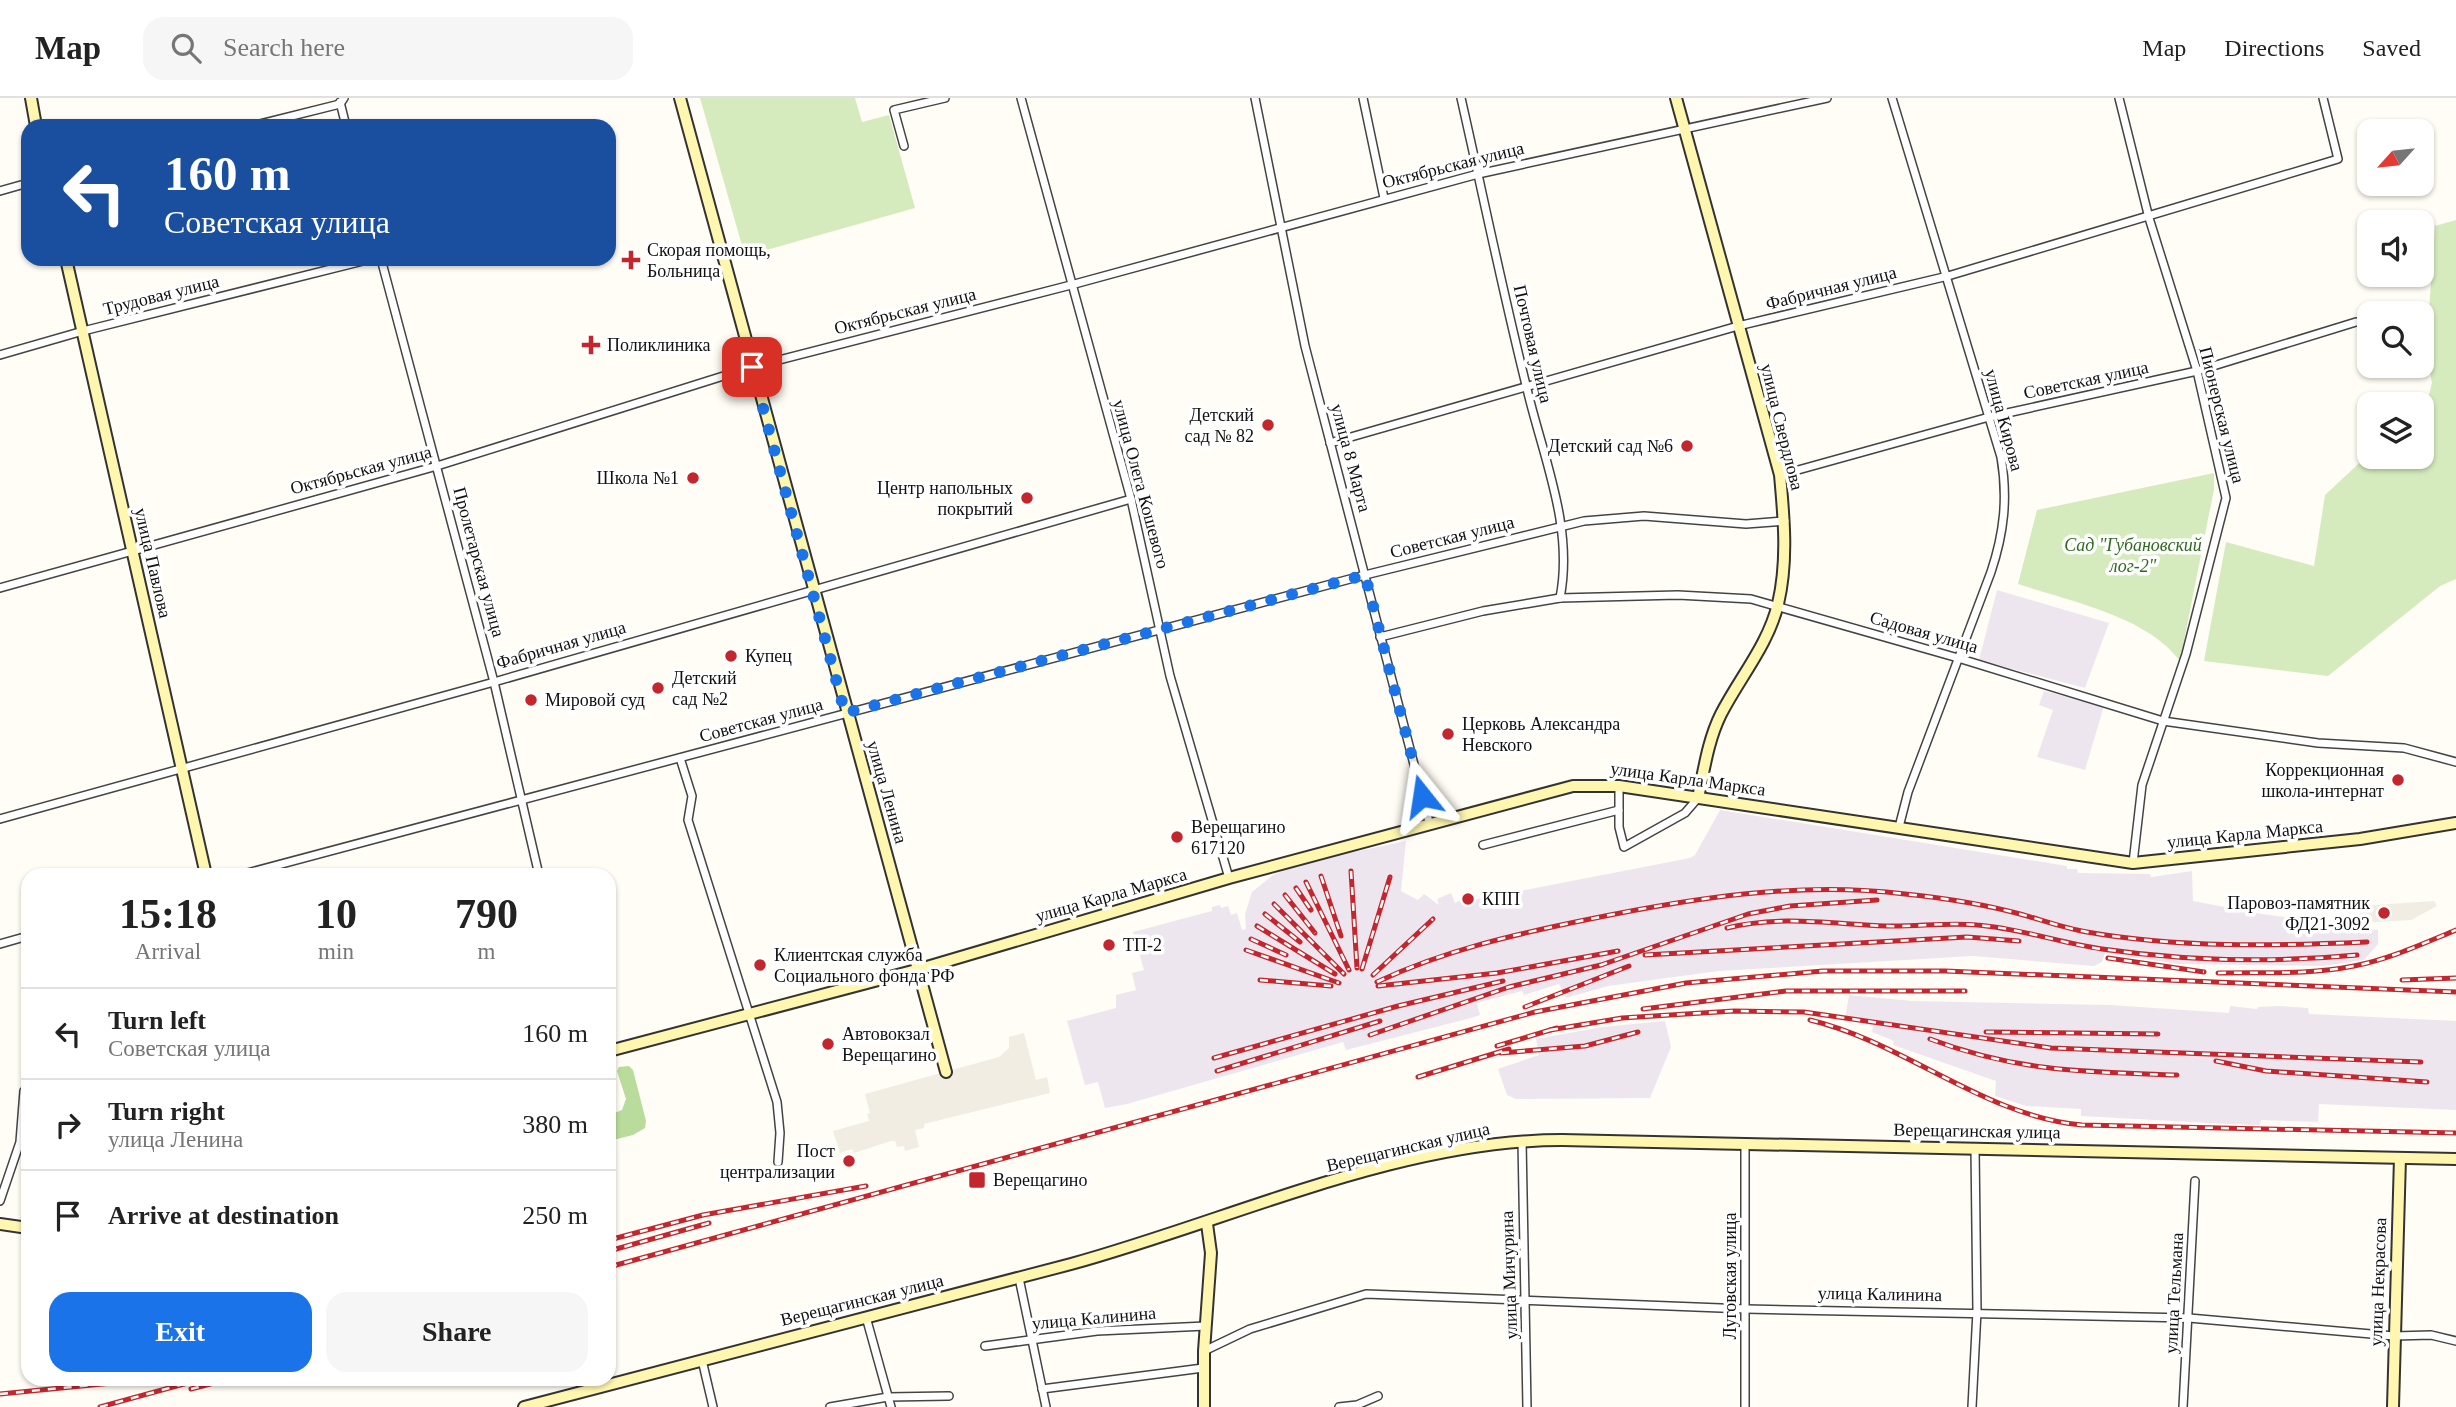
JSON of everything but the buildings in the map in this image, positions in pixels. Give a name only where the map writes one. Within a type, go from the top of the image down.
[{"type":"main road","points":[[30,98],[34,119]]},
{"type":"main road","name":"улица Ленина","points":[[680,98],[845,713],[920,969],[946,1072]]},
{"type":"main road","name":"улица Свердлова","points":[[1676,98],[1780,475],[1785,521],[1783,575],[1777,606],[1766,638],[1713,734],[1698,797]]},
{"type":"main road","name":"улица Павлова","points":[[68,266],[184,768],[205,868]]},
{"type":"main road","name":"улица Карла Маркса","points":[[616,1049],[920,969],[1229,878],[1557,788],[1619,786],[2133,863],[2360,839],[2456,823]]},
{"type":"main road","name":"Верещагинская улица","points":[[616,1383],[1018,1278],[1207,1224],[1329,1183],[1464,1149],[1522,1141],[1975,1148],[2456,1160]]},
{"type":"main road","name":"улица Некрасова","points":[[2393,1407],[2400,1158]]},
{"type":"main road","points":[[0,1224],[21,1227]]},
{"type":"main road","points":[[1204,1407],[1203,1368],[1211,1253],[1207,1224]]},
{"type":"main road","name":"Верещагинская улица","points":[[524,1407],[604,1386]]},
{"type":"street","points":[[904,146],[894,110],[944,98]]},
{"type":"street","name":"улица Олега Кошевого","points":[[1021,98],[1131,499],[1170,676],[1229,878]]},
{"type":"street","name":"улица 8 Марта","points":[[1255,98],[1305,346],[1429,822]]},
{"type":"street","points":[[1363,98],[1384,198]]},
{"type":"street","name":"Почтовая улица","points":[[1461,98],[1527,388],[1562,526],[1563,580],[1560,598]]},
{"type":"street","name":"Октябрьская улица","points":[[0,588],[437,466],[752,367],[1071,285],[1281,225],[1478,174],[1827,98]]},
{"type":"street","name":"улица Кирова","points":[[1892,98],[1948,276],[2005,480],[2002,540],[1911,783],[1899,827]]},
{"type":"street","name":"Пионерская улица","points":[[2119,98],[2150,218],[2197,372],[2226,498],[2186,654],[2142,785],[2133,863]]},
{"type":"street","name":"Фабричная улица","points":[[1330,443],[1738,327],[1948,276],[2150,218],[2338,159],[2323,98]]},
{"type":"street","points":[[276,119],[341,100],[345,119]]},
{"type":"street","points":[[0,191],[21,185]]},
{"type":"street","name":"Трудовая улица","points":[[0,355],[83,331],[343,266]]},
{"type":"street","name":"Пролетарская улица","points":[[383,266],[494,681],[537,868]]},
{"type":"street","name":"Советская улица","points":[[1780,475],[1989,417],[2197,372],[2356,322]]},
{"type":"street","name":"Фабричная улица","points":[[0,818],[494,681],[813,587],[1131,499]]},
{"type":"street","name":"Советская улица","points":[[266,868],[1365,575],[1562,526],[1584,521],[1644,516],[1746,524],[1785,521]]},
{"type":"street","name":"Садовая улица","points":[[1380,637],[1483,611],[1560,598],[1718,596],[1777,606],[2163,721],[2318,743],[2404,748],[2456,762]]},
{"type":"street","points":[[680,758],[692,796],[688,820],[751,1014],[779,1112],[778,1162]]},
{"type":"street","points":[[1619,786],[1624,847],[1685,813],[1698,797]]},
{"type":"street","points":[[1483,845],[1619,810]]},
{"type":"street","points":[[0,944],[21,938]]},
{"type":"street","points":[[0,1201],[20,1142],[21,1129]]},
{"type":"street","name":"улица Мичурина","points":[[1522,1141],[1527,1407]]},
{"type":"street","name":"Луговская улица","points":[[1745,1145],[1745,1407]]},
{"type":"street","points":[[1972,1407],[1977,1311],[1975,1148]]},
{"type":"street","name":"улица Тельмана","points":[[2183,1407],[2195,1181]]},
{"type":"street","points":[[1018,1278],[1046,1407]]},
{"type":"street","name":"улица Калинина","points":[[1204,1351],[1250,1329],[1366,1294],[1746,1309],[1977,1311],[2189,1318],[2394,1336],[2431,1335],[2456,1341]]},
{"type":"street","points":[[866,1317],[891,1407]]},
{"type":"street","name":"улица Калинина","points":[[985,1346],[1097,1331],[1206,1326]]},
{"type":"street","points":[[702,1360],[713,1407]]},
{"type":"street","points":[[1042,1389],[1203,1368]]},
{"type":"street","points":[[830,1407],[888,1398],[949,1396]]},
{"type":"street","points":[[1339,1407],[1357,1405],[1378,1396]]},
{"type":"shaded area","points":[[1997,590],[2109,623],[2085,688],[1979,660]]},
{"type":"shaded area","points":[[2044,691],[2104,706],[2085,770],[2037,757],[2053,710],[2039,705]]},
{"type":"shaded area","points":[[1720,810],[2067,866],[2067,869],[2077,869],[2078,873],[2150,874],[2151,877],[2192,871],[2193,901],[2262,914],[2378,930],[2378,944],[2364,960],[2323,966],[2178,964],[2105,953],[2102,962],[2094,966],[1973,956],[1719,971],[1608,986],[1566,998],[1559,984],[1524,995],[1522,991],[1477,1003],[1480,1015],[1471,1018],[1346,1050],[1343,1042],[1127,1104],[1105,1108],[1098,1082],[1085,1085],[1067,1021],[1116,1008],[1116,995],[1136,990],[1132,973],[1144,970],[1133,932],[1212,911],[1212,907],[1220,905],[1221,908],[1228,906],[1231,915],[1237,913],[1242,930],[1246,929],[1245,914],[1252,892],[1273,875],[1297,864],[1406,841],[1401,891],[1418,900],[1424,894],[1439,905],[1437,899],[1451,893],[1455,903],[1470,895],[1473,900],[1690,858],[1695,855]]},
{"type":"shaded area","points":[[2434,901],[2437,906],[2411,920],[2360,923],[2360,906]]},
{"type":"shaded area","points":[[1849,995],[1912,1001],[2110,1005],[2229,1013],[2230,1006],[2257,1009],[2279,1006],[2308,1008],[2309,1014],[2456,1021],[2456,1110],[2319,1104],[2318,1122],[2261,1120],[2260,1125],[2081,1116],[2081,1109],[2026,1106],[1995,1096],[1996,1081],[1893,1045],[1894,1041],[1872,1032],[1873,1026],[1845,1019]]},
{"type":"shaded area","points":[[1665,1021],[1671,1047],[1650,1098],[1516,1099],[1507,1095],[1498,1069],[1539,1055],[1536,1039],[1602,1027]]},
{"type":"shaded area","points":[[1024,1033],[1036,1080],[1047,1077],[1050,1093],[924,1124],[924,1128],[915,1130],[919,1147],[905,1151],[904,1146],[897,1147],[895,1141],[891,1141],[854,1153],[852,1149],[840,1153],[833,1131],[869,1121],[867,1114],[870,1113],[865,1094],[999,1057],[1009,1048],[1009,1037]]},
{"type":"green space","points":[[700,98],[855,98],[862,122],[889,115],[915,208],[745,256]]},
{"type":"green space","points":[[2456,220],[2456,579],[2440,586],[2328,676],[2204,661],[2226,542],[2314,566],[2325,495],[2357,465],[2357,469],[2434,469],[2434,392],[2430,392],[2431,378],[2434,378],[2434,301],[2430,301],[2431,287],[2434,287],[2435,226]]},
{"type":"green space","name":"Сад \"Губановский лог-2\"","points":[[2214,473],[2214,489],[2180,661],[2166,645],[2128,621],[2018,584],[2037,510]]},
{"type":"green space","points":[[629,1066],[633,1070],[646,1121],[645,1128],[633,1135],[616,1139],[616,1112],[622,1110],[626,1099],[617,1071],[619,1067]]},
{"type":"railway","points":[[1351,871],[1357,968]]},
{"type":"railway","points":[[1321,876],[1341,936]]},
{"type":"railway","points":[[1362,969],[1390,877]]},
{"type":"railway","points":[[1306,882],[1349,970]]},
{"type":"railway","points":[[1296,888],[1311,910]]},
{"type":"railway","points":[[1377,982],[1481,944],[1590,919],[1707,898],[1826,889],[1934,897],[2006,910],[2078,930],[2156,941],[2262,945],[2367,942]]},
{"type":"railway","points":[[1285,895],[1315,933]]},
{"type":"railway","points":[[1370,1035],[1509,987],[1601,965],[1748,914],[1790,906],[1877,900]]},
{"type":"railway","points":[[1274,904],[1344,974]]},
{"type":"railway","points":[[1265,914],[1300,942]]},
{"type":"railway","points":[[1373,975],[1433,919]]},
{"type":"railway","points":[[1727,928],[1787,921],[1886,926],[1966,924],[2008,929],[2102,949],[2166,956],[2261,960],[2357,955]]},
{"type":"railway","points":[[1257,926],[1335,974]]},
{"type":"railway","points":[[2218,973],[2303,972],[2354,966],[2393,955],[2456,930]]},
{"type":"railway","points":[[1645,955],[1967,937],[2019,941]]},
{"type":"railway","points":[[1251,939],[1286,955]]},
{"type":"railway","points":[[1246,950],[1339,983]]},
{"type":"railway","points":[[1378,986],[1497,973],[1618,951]]},
{"type":"railway","points":[[2108,958],[2204,972]]},
{"type":"railway","points":[[1525,1007],[1629,966]]},
{"type":"railway","points":[[616,1265],[1535,1012],[1686,983],[1823,971],[1945,971],[2456,992]]},
{"type":"railway","points":[[2402,980],[2456,978]]},
{"type":"railway","points":[[1260,980],[1331,986]]},
{"type":"railway","points":[[1214,1058],[1398,1006],[1503,981]]},
{"type":"railway","points":[[1643,1009],[1786,991],[1965,991]]},
{"type":"railway","points":[[1550,1030],[1622,1018],[1734,1011],[1804,1012],[2051,1048],[2421,1062]]},
{"type":"railway","points":[[1810,1020],[1879,1045],[1978,1094],[2046,1119],[2082,1125],[2456,1133]]},
{"type":"railway","points":[[1217,1071],[1380,1021]]},
{"type":"railway","points":[[1497,1046],[1557,1028]]},
{"type":"railway","points":[[1501,1053],[1585,1046],[1638,1032]]},
{"type":"railway","points":[[1986,1032],[2158,1034]]},
{"type":"railway","points":[[1930,1039],[1962,1050],[2023,1064],[2082,1071],[2177,1075]]},
{"type":"railway","points":[[1418,1077],[1509,1049]]},
{"type":"railway","points":[[2216,1061],[2266,1071],[2427,1082]]},
{"type":"railway","points":[[616,1238],[703,1215],[866,1186]]},
{"type":"railway","points":[[616,1249],[709,1223]]},
{"type":"railway","points":[[0,1394],[82,1386]]},
{"type":"railway","points":[[100,1407],[176,1386]]},
{"type":"railway","points":[[191,1389],[202,1386]]},
{"type":"place","name":"Скорая помощь, Больница","points":[[631,260]]},
{"type":"place","name":"Поликлиника","points":[[591,345]]},
{"type":"place","name":"Детский сад № 82","points":[[1268,425]]},
{"type":"place","name":"Детский сад №6","points":[[1687,446]]},
{"type":"place","name":"Школа №1","points":[[693,478]]},
{"type":"place","name":"Центр напольных покрытий","points":[[1027,498]]},
{"type":"place","name":"Купец","points":[[731,656]]},
{"type":"place","name":"Детский сад №2","points":[[658,688]]},
{"type":"place","name":"Мировой суд","points":[[531,700]]},
{"type":"place","name":"Церковь Александра Невского","points":[[1448,734]]},
{"type":"place","name":"Коррекционная школа-интернат","points":[[2398,780]]},
{"type":"place","name":"Верещагино 617120","points":[[1177,837]]},
{"type":"place","name":"КПП","points":[[1468,899]]},
{"type":"place","name":"Паровоз-памятник ФД21-3092","points":[[2384,913]]},
{"type":"place","name":"ТП-2","points":[[1109,945]]},
{"type":"place","name":"Клиентская служба Социального фонда РФ","points":[[760,965]]},
{"type":"place","name":"Автовокзал Верещагино","points":[[828,1044]]},
{"type":"place","name":"Пост централизации","points":[[849,1161]]},
{"type":"place","name":"Верещагино","points":[[977,1180]]},
{"type":"route","points":[[752,367],[845,713],[1365,575],[1422,796]]}]
